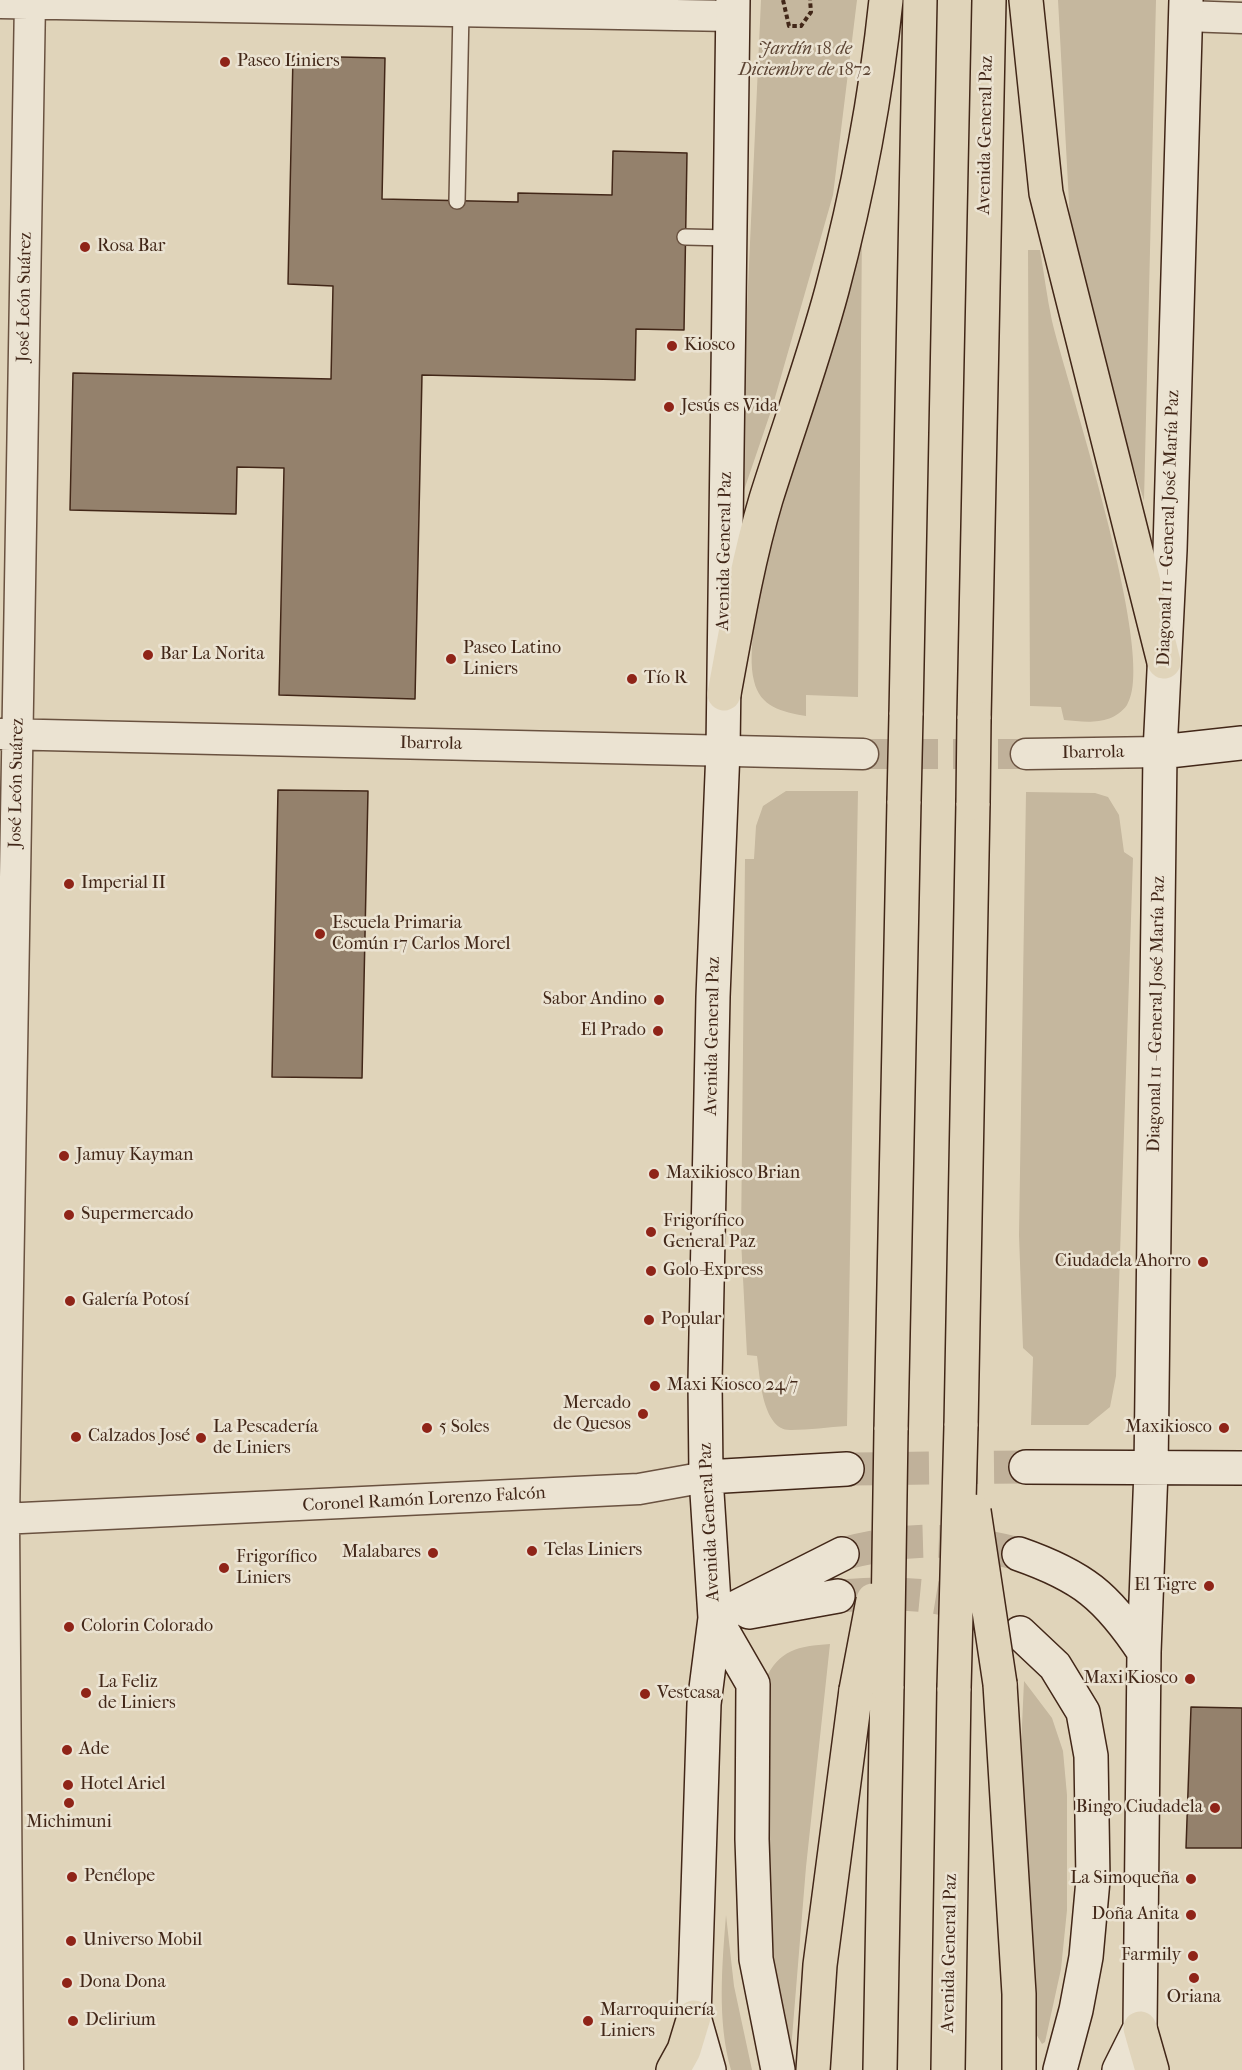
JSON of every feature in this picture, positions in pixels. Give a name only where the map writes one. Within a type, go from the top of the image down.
[{"type":"main road","points":[[724,694],[745,579],[766,500],[808,374],[835,278],[858,177],[881,44],[886,0]]},
{"type":"main road","points":[[813,2070],[820,1965],[872,1688],[890,1510],[920,0]]},
{"type":"main road","name":"Avenida General Paz","points":[[948,2070],[989,0]]},
{"type":"main road","points":[[1026,0],[1046,193],[1164,662]]},
{"type":"main road","points":[[961,1423],[1000,1684],[1019,1994],[1019,2070]]},
{"type":"main road","points":[[872,1688],[880,2070]]},
{"type":"main road","points":[[673,2070],[684,2050],[694,2017]]},
{"type":"main road","points":[[1140,2028],[1152,2070]]},
{"type":"street","name":"José León Suárez","points":[[8,2070],[2,1519],[9,734],[30,2]]},
{"type":"street","points":[[0,3],[461,11],[732,8]]},
{"type":"street","name":"Avenida General Paz","points":[[709,2070],[694,2017],[704,1704],[715,1618],[706,1477],[705,1382],[713,997],[723,750],[732,8]]},
{"type":"street","name":"Diagonal 11 - General José María Paz","points":[[1140,2028],[1144,1652],[1151,1470],[1160,752],[1186,8]]},
{"type":"street","points":[[1186,8],[1242,18]]},
{"type":"street","name":"Ibarrola","points":[[9,734],[862,754]]},
{"type":"street","points":[[1160,752],[1242,743]]},
{"type":"street","name":"Ibarrola","points":[[1026,754],[1160,752]]},
{"type":"street","points":[[1026,1467],[1151,1470],[1242,1468]]},
{"type":"street","name":"Coronel Ramón Lorenzo Falcón","points":[[2,1519],[639,1489],[706,1477],[847,1469]]},
{"type":"street","points":[[715,1618],[842,1554]]},
{"type":"street","points":[[1019,1554],[1057,1568],[1092,1589],[1121,1618],[1144,1652]]},
{"type":"street","points":[[715,1618],[838,1596]]},
{"type":"street","points":[[715,1618],[753,1684],[752,1839],[756,1959],[778,2070]]},
{"type":"street","points":[[1020,1633],[1055,1666],[1083,1712],[1091,1756],[1093,1880],[1086,1956],[1076,2010],[1060,2070]]},
{"type":"street","points":[[1119,2070],[1140,2028]]},
{"type":"lane","points":[[457,201],[461,11]]},
{"type":"lane","points":[[685,237],[729,238]]},
{"type":"path","points":[[783,0],[789,26],[801,26],[811,12],[810,0]]},
{"type":"green space","name":"Jardín 18 de Diciembre de 1872","points":[[761,0],[857,0],[833,195],[772,408],[738,508]]},
{"type":"green space","points":[[1058,0],[1156,0],[1144,501],[1111,394],[1070,221]]},
{"type":"green space","points":[[862,228],[858,697],[806,695],[806,716],[773,707],[761,697],[757,690],[752,662],[756,598],[770,534],[823,377]]},
{"type":"green space","points":[[1028,250],[1040,250],[1052,321],[1107,519],[1131,634],[1134,678],[1127,705],[1121,712],[1106,720],[1064,720],[1061,707],[1030,706]]},
{"type":"green space","points":[[786,791],[858,791],[847,1426],[805,1430],[781,1428],[774,1422],[764,1401],[757,1356],[747,1355],[741,1240],[745,859],[754,859],[756,826],[763,806]]},
{"type":"green space","points":[[1026,792],[1095,793],[1108,797],[1119,815],[1124,852],[1133,858],[1116,1376],[1110,1407],[1088,1425],[1031,1425],[1033,1357],[1023,1348],[1019,1235]]},
{"type":"green space","points":[[830,1644],[806,1867],[791,2050],[787,2050],[767,1967],[765,1680],[770,1670],[783,1656],[799,1648]]},
{"type":"green space","points":[[1024,1681],[1052,1718],[1063,1751],[1067,1795],[1067,1910],[1061,1969],[1045,2042],[1042,2044],[1036,2034],[1020,1770]]},
{"type":"green space","points":[[726,1915],[734,1986],[752,2070],[731,2070],[727,2051],[722,2013]]},
{"type":"building","points":[[293,56],[385,58],[382,199],[518,202],[518,193],[612,195],[613,151],[687,153],[684,330],[636,329],[635,380],[422,375],[415,699],[279,695],[284,468],[237,467],[236,514],[70,510],[73,373],[331,379],[333,286],[288,284]]},
{"type":"building","name":"Escuela Primaria Común 17 Carlos Morel","points":[[278,790],[368,791],[362,1078],[272,1077]]},
{"type":"building","name":"Bingo Ciudadela","points":[[1191,1707],[1242,1708],[1242,1848],[1186,1848]]},
{"type":"tunnel","points":[[863,754],[1026,754]]},
{"type":"tunnel","points":[[847,1469],[1026,1467]]},
{"type":"tunnel","points":[[842,1554],[889,1544],[930,1541],[972,1544],[1019,1554]]},
{"type":"tunnel","points":[[838,1596],[893,1594],[931,1597],[950,1600],[984,1613]]},
{"type":"place","name":"Paseo Liniers","points":[[225,62]]},
{"type":"place","name":"Rosa Bar","points":[[85,247]]},
{"type":"place","name":"Kiosco","points":[[672,346]]},
{"type":"place","name":"Jesús es Vida","points":[[669,407]]},
{"type":"place","name":"Bar La Norita","points":[[148,655]]},
{"type":"place","name":"Paseo Latino Liniers","points":[[451,659]]},
{"type":"place","name":"Tío R","points":[[632,679]]},
{"type":"place","name":"Imperial II","points":[[69,884]]},
{"type":"place","name":"Escuela Primaria Común 17 Carlos Morel","points":[[320,934]]},
{"type":"place","name":"Sabor Andino","points":[[659,1000]]},
{"type":"place","name":"El Prado","points":[[658,1031]]},
{"type":"place","name":"Jamuy Kayman","points":[[64,1156]]},
{"type":"place","name":"Maxikiosco Brian","points":[[654,1174]]},
{"type":"place","name":"Supermercado","points":[[69,1215]]},
{"type":"place","name":"Frigorífico General Paz","points":[[651,1232]]},
{"type":"place","name":"Ciudadela Ahorro","points":[[1203,1262]]},
{"type":"place","name":"Golo-Express","points":[[651,1271]]},
{"type":"place","name":"Galería Potosí","points":[[70,1301]]},
{"type":"place","name":"Popular","points":[[649,1320]]},
{"type":"place","name":"Maxi Kiosco 24/7","points":[[655,1386]]},
{"type":"place","name":"Mercado de Quesos","points":[[643,1414]]},
{"type":"place","name":"5 Soles","points":[[427,1428]]},
{"type":"place","name":"Maxikiosco","points":[[1224,1428]]},
{"type":"place","name":"Calzados José","points":[[76,1437]]},
{"type":"place","name":"La Pescadería de Liniers","points":[[201,1438]]},
{"type":"place","name":"Telas Liniers","points":[[532,1551]]},
{"type":"place","name":"Malabares","points":[[433,1553]]},
{"type":"place","name":"Frigorífico Liniers","points":[[224,1568]]},
{"type":"place","name":"El Tigre","points":[[1209,1586]]},
{"type":"place","name":"Colorin Colorado","points":[[69,1627]]},
{"type":"place","name":"Maxi Kiosco","points":[[1190,1679]]},
{"type":"place","name":"La Feliz de Liniers","points":[[86,1693]]},
{"type":"place","name":"Vestcasa","points":[[645,1694]]},
{"type":"place","name":"Ade","points":[[67,1750]]},
{"type":"place","name":"Hotel Ariel","points":[[68,1785]]},
{"type":"place","name":"Michimuni","points":[[69,1803]]},
{"type":"place","name":"Bingo Ciudadela","points":[[1215,1808]]},
{"type":"place","name":"Penélope","points":[[72,1877]]},
{"type":"place","name":"La Simoqueña","points":[[1191,1879]]},
{"type":"place","name":"Doña Anita","points":[[1191,1915]]},
{"type":"place","name":"Universo Mobil","points":[[71,1941]]},
{"type":"place","name":"Farmily","points":[[1193,1956]]},
{"type":"place","name":"Oriana","points":[[1194,1978]]},
{"type":"place","name":"Dona Dona","points":[[67,1983]]},
{"type":"place","name":"Delirium","points":[[73,2021]]},
{"type":"place","name":"Marroquinería Liniers","points":[[588,2021]]}]
